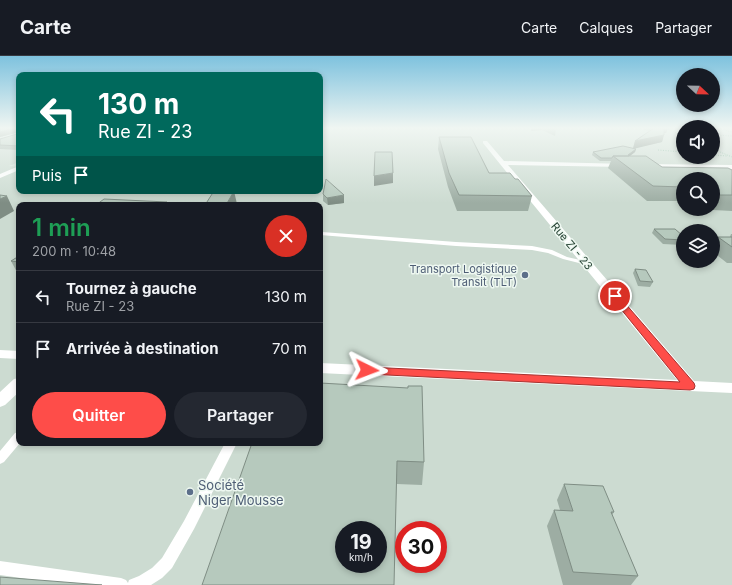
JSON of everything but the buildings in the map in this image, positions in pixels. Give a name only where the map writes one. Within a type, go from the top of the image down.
[{"type":"street","name":"Rue ZI - 23","points":[[494,153],[690,386]]},
{"type":"street","points":[[502,163],[732,167]]},
{"type":"street","points":[[1,175],[16,169]]},
{"type":"street","points":[[0,354],[16,355]]},
{"type":"street","points":[[323,368],[732,388]]},
{"type":"street","points":[[0,401],[16,386]]},
{"type":"lane","points":[[323,234],[532,248],[550,251],[565,258],[587,263]]},
{"type":"lane","points":[[0,459],[16,440]]},
{"type":"lane","points":[[134,585],[157,573],[167,563],[189,525],[228,446]]},
{"type":"lane","points":[[0,568],[121,585]]},
{"type":"path","points":[[721,153],[732,157]]},
{"type":"path","points":[[720,155],[729,156]]},
{"type":"shaded area","points":[[0,153],[16,153],[16,163],[9,166],[16,167],[16,194],[323,194],[323,153],[676,153],[676,164],[720,164],[720,153],[732,153],[732,585],[0,585]]},
{"type":"place","name":"Transport Logistique Transit (TLT)","points":[[525,275]]},
{"type":"place","name":"Société Niger Mousse","points":[[190,492]]},
{"type":"route","points":[[367,370],[690,386],[615,296]]}]
